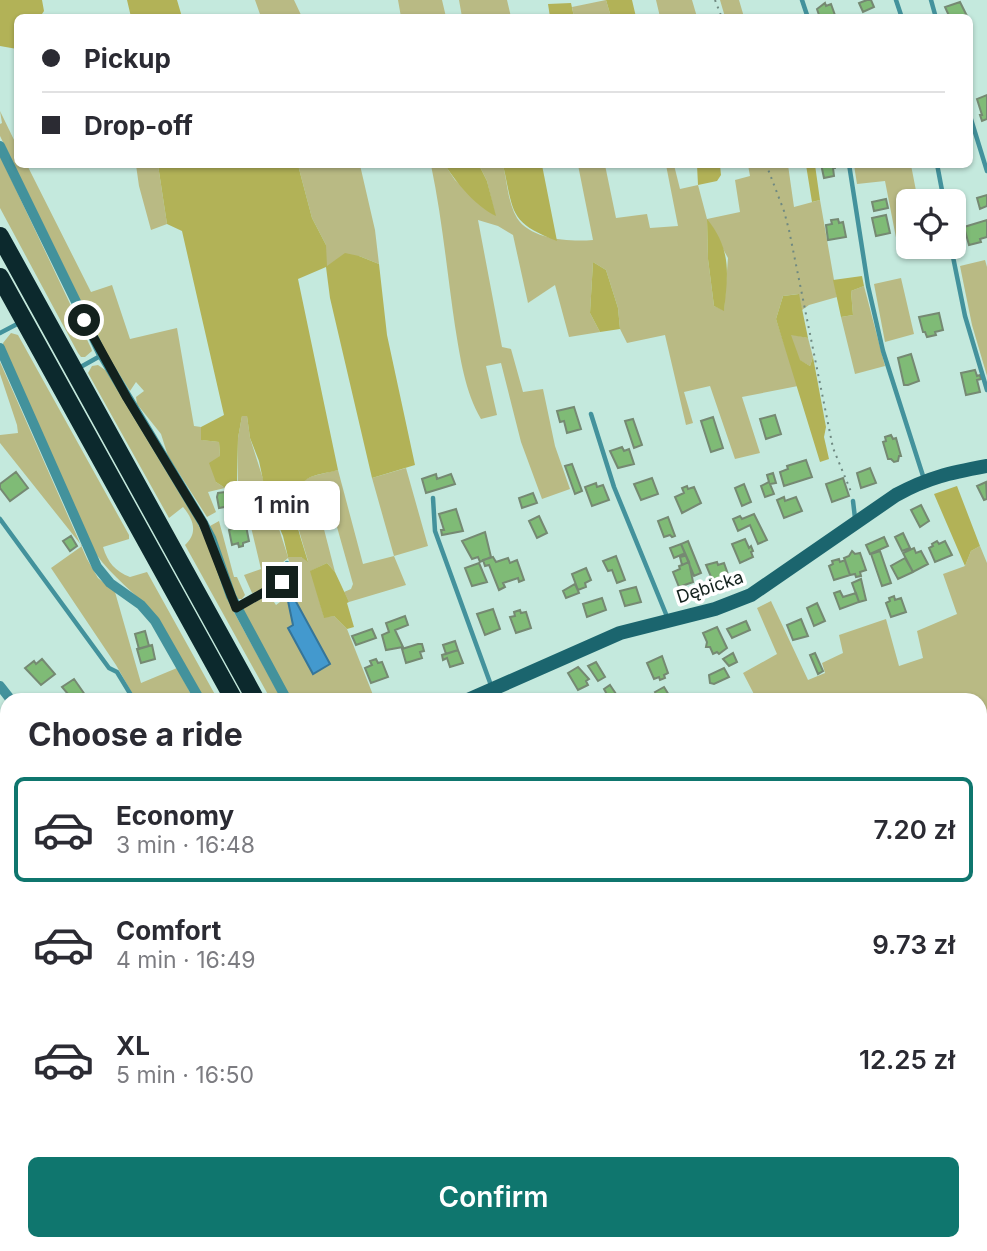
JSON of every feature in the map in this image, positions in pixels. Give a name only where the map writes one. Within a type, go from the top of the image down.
[{"type":"highway","points":[[0,236],[252,693]]},
{"type":"highway","points":[[0,277],[230,693]]},
{"type":"street","points":[[0,146],[102,355],[211,538],[236,608],[283,693]]},
{"type":"street","points":[[0,348],[97,567],[110,583],[141,605],[167,640],[196,693]]},
{"type":"street","name":"Dębicka","points":[[484,693],[620,633],[715,609],[751,595],[896,495],[924,480],[987,467]]},
{"type":"lane","points":[[973,126],[987,171]]},
{"type":"lane","points":[[850,168],[864,265],[877,325],[924,480]]},
{"type":"lane","points":[[938,168],[942,189]]},
{"type":"lane","points":[[953,259],[965,316],[987,390]]},
{"type":"lane","points":[[0,333],[24,321]]},
{"type":"lane","points":[[74,372],[102,355]]},
{"type":"lane","points":[[590,414],[614,487],[669,620]]},
{"type":"lane","points":[[433,498],[435,531],[493,689]]},
{"type":"lane","points":[[853,501],[856,523]]},
{"type":"lane","points":[[0,519],[109,668],[117,672],[130,693]]},
{"type":"lane","points":[[236,608],[282,582],[287,575],[287,562]]},
{"type":"path","points":[[768,168],[784,211],[833,447],[853,501]]},
{"type":"green space","points":[[255,0],[294,0],[301,14],[260,14]]},
{"type":"green space","points":[[398,0],[442,0],[445,14],[400,14]]},
{"type":"green space","points":[[459,0],[507,0],[510,14],[461,14]]},
{"type":"green space","points":[[606,0],[610,14],[573,14],[572,7]]},
{"type":"green space","points":[[656,0],[692,0],[696,14],[659,14]]},
{"type":"green space","points":[[720,0],[739,0],[743,14],[724,14]]},
{"type":"green space","points":[[0,111],[14,140],[14,165],[0,136]]},
{"type":"green space","points":[[0,156],[91,348],[92,351],[85,357],[78,353],[0,208]]},
{"type":"green space","points":[[16,168],[29,168],[91,292],[112,285],[130,339],[177,328],[194,426],[201,427],[202,440],[219,442],[216,482],[225,488],[208,492],[216,512],[207,517],[168,456],[161,434],[137,404],[136,397],[144,391],[136,382],[130,391],[108,357]]},
{"type":"green space","points":[[136,168],[158,168],[167,224],[151,230]]},
{"type":"green space","points":[[299,168],[361,168],[375,230],[379,264],[359,256],[326,267],[326,245],[312,218]]},
{"type":"green space","points":[[432,168],[447,168],[455,180],[495,215],[487,181],[480,168],[504,168],[512,206],[523,225],[552,238],[584,241],[593,240],[579,168],[606,168],[616,218],[647,214],[650,228],[678,226],[667,168],[675,168],[680,189],[698,185],[707,219],[740,212],[735,180],[750,176],[749,168],[788,168],[794,207],[820,200],[837,297],[809,305],[802,310],[798,294],[783,296],[776,319],[798,386],[742,397],[760,453],[735,459],[710,386],[684,392],[693,423],[686,425],[665,335],[627,343],[620,329],[618,308],[606,270],[593,262],[590,313],[600,332],[569,337],[555,285],[528,303],[513,235],[498,226],[478,220],[502,347],[511,349],[523,392],[543,389],[555,446],[570,489],[542,499],[521,442],[501,363],[486,366],[497,415],[481,419],[475,409],[459,350]],"holes":[[[707,220],[728,258],[724,310],[714,306],[708,259]]]},
{"type":"green space","points":[[854,168],[912,168],[916,189],[896,189],[896,238],[885,181],[857,184]]},
{"type":"green space","points":[[985,260],[987,376],[972,325],[960,266]]},
{"type":"green space","points":[[901,278],[914,334],[885,342],[874,284]]},
{"type":"green space","points":[[864,286],[885,366],[855,374],[841,317],[853,315],[851,291]]},
{"type":"green space","points":[[11,333],[18,335],[129,535],[129,539],[103,547],[107,558],[116,569],[130,577],[147,572],[214,693],[201,693],[153,614],[96,554],[3,343]]},
{"type":"green space","points":[[790,334],[808,338],[813,357],[810,366],[799,360]]},
{"type":"green space","points":[[0,362],[80,544],[0,443],[0,435],[18,433],[0,374]]},
{"type":"green space","points":[[98,365],[108,372],[194,515],[230,605],[278,693],[267,693],[185,545],[193,531],[190,517],[183,507],[169,518],[88,373],[92,366]]},
{"type":"green space","points":[[242,416],[247,416],[250,438],[288,557],[301,557],[308,561],[296,515],[295,503],[301,483],[310,477],[338,470],[363,564],[394,556],[406,585],[349,602],[344,592],[351,589],[353,584],[330,502],[318,506],[335,572],[327,563],[311,571],[324,617],[334,616],[347,629],[372,693],[287,693],[244,611],[244,608],[267,596],[270,596],[276,605],[280,602],[277,590],[292,570],[288,558],[282,563],[280,575],[274,584],[252,593],[244,575],[261,569],[241,485],[238,485],[238,438]]},
{"type":"green space","points":[[406,468],[428,546],[394,556],[372,478]]},
{"type":"green space","points":[[219,521],[234,577],[237,577],[245,595],[242,599],[236,599],[210,526]]},
{"type":"green space","points":[[81,546],[98,578],[115,592],[141,683],[177,668],[190,693],[132,693],[51,568]]},
{"type":"green space","points":[[980,546],[987,563],[987,693],[753,693],[743,673],[777,654],[757,608],[771,601],[808,680],[825,673],[822,663],[843,653],[839,635],[886,619],[899,666],[923,658],[917,631],[957,614],[943,574],[965,566],[971,551]]},
{"type":"shaded area","points":[[0,0],[42,0],[42,14],[14,14],[14,48],[0,46]]},
{"type":"shaded area","points":[[127,0],[177,0],[181,14],[130,14]]},
{"type":"shaded area","points":[[606,0],[632,0],[635,14],[610,14]]},
{"type":"shaded area","points":[[571,3],[573,14],[550,14],[548,4]]},
{"type":"shaded area","points":[[158,168],[299,168],[312,218],[326,245],[327,266],[345,253],[379,264],[387,335],[415,465],[372,478],[330,298],[326,267],[298,279],[338,470],[307,479],[296,496],[298,530],[308,562],[301,557],[288,557],[283,536],[267,499],[259,461],[250,438],[247,416],[242,416],[238,438],[237,485],[225,488],[216,482],[209,463],[220,456],[219,442],[201,440],[201,427],[224,415],[182,231],[167,224]]},
{"type":"shaded area","points":[[447,168],[480,168],[487,181],[496,216],[474,200]]},
{"type":"shaded area","points":[[504,168],[543,168],[557,241],[529,228],[521,221],[509,194]]},
{"type":"shaded area","points":[[697,168],[720,168],[721,175],[717,181],[698,185]]},
{"type":"shaded area","points":[[806,168],[815,168],[820,200],[812,202]]},
{"type":"shaded area","points":[[707,219],[721,241],[724,252],[727,274],[724,311],[714,306],[708,259]]},
{"type":"shaded area","points":[[593,262],[606,270],[618,308],[620,329],[600,332],[590,313]]},
{"type":"shaded area","points":[[862,276],[864,286],[851,291],[853,315],[841,317],[833,280]]},
{"type":"shaded area","points":[[799,294],[808,338],[791,335],[800,360],[810,366],[813,357],[829,459],[820,462],[776,319],[783,296]]},
{"type":"shaded area","points":[[957,486],[980,546],[971,551],[965,566],[934,494]]},
{"type":"shaded area","points":[[327,563],[335,572],[349,602],[347,603],[354,627],[347,629],[334,616],[324,618],[310,571]]},
{"type":"water","points":[[294,598],[330,664],[313,674],[288,628],[293,625],[288,601]]},
{"type":"building","points":[[871,0],[874,7],[863,12],[859,3]]},
{"type":"building","points":[[960,2],[966,14],[948,14],[945,7]]},
{"type":"building","points":[[825,3],[826,6],[831,4],[835,14],[819,14],[817,9]]},
{"type":"building","points":[[987,95],[987,119],[982,121],[977,99]]},
{"type":"building","points":[[822,168],[833,168],[834,176],[824,178]]},
{"type":"building","points":[[987,195],[987,206],[980,209],[977,198]]},
{"type":"building","points":[[886,199],[888,208],[874,211],[872,202]]},
{"type":"building","points":[[886,215],[890,233],[876,236],[872,218]]},
{"type":"building","points":[[838,219],[839,223],[843,222],[846,237],[828,240],[826,225],[832,224],[831,220]]},
{"type":"building","points":[[987,220],[987,237],[980,239],[981,242],[969,245],[966,226]]},
{"type":"building","points":[[939,313],[943,330],[927,337],[919,317]]},
{"type":"building","points":[[911,354],[919,381],[904,385],[898,358]]},
{"type":"building","points":[[975,370],[981,379],[977,380],[980,392],[966,395],[961,373]]},
{"type":"building","points":[[574,407],[581,429],[567,433],[564,421],[560,422],[557,411]]},
{"type":"building","points":[[775,415],[781,434],[766,439],[760,419]]},
{"type":"building","points":[[713,417],[723,448],[711,452],[701,421]]},
{"type":"building","points":[[633,419],[642,445],[634,448],[625,421]]},
{"type":"building","points":[[891,435],[893,439],[896,438],[901,456],[894,462],[888,459],[883,442],[886,441],[885,437]]},
{"type":"building","points":[[622,447],[624,451],[629,449],[634,464],[618,468],[610,451]]},
{"type":"building","points":[[806,460],[812,477],[784,486],[780,472],[788,469],[787,466]]},
{"type":"building","points":[[572,464],[582,491],[575,494],[565,466]]},
{"type":"building","points":[[870,468],[876,483],[861,488],[857,473]]},
{"type":"building","points":[[16,472],[28,488],[10,501],[0,484]]},
{"type":"building","points":[[773,473],[776,483],[770,484],[774,494],[765,497],[761,486],[769,482],[767,475]]},
{"type":"building","points":[[436,474],[437,479],[451,474],[455,484],[426,493],[422,479]]},
{"type":"building","points":[[652,478],[658,494],[641,500],[634,484]]},
{"type":"building","points":[[843,478],[849,496],[832,502],[826,484]]},
{"type":"building","points":[[986,482],[987,499],[984,500],[977,486]]},
{"type":"building","points":[[596,483],[597,487],[603,485],[609,500],[592,506],[585,487]]},
{"type":"building","points":[[744,484],[751,502],[742,506],[735,488]]},
{"type":"building","points":[[687,486],[688,489],[694,487],[701,503],[682,513],[675,497],[684,493],[682,488]]},
{"type":"building","points":[[225,492],[226,495],[240,492],[244,506],[219,508],[218,493]]},
{"type":"building","points":[[533,493],[537,503],[522,508],[519,498]]},
{"type":"building","points":[[784,497],[785,501],[796,497],[802,511],[784,518],[777,500]]},
{"type":"building","points":[[921,505],[929,521],[920,527],[911,510]]},
{"type":"building","points":[[456,509],[463,531],[442,535],[441,530],[444,530],[439,514]]},
{"type":"building","points":[[754,514],[767,540],[758,544],[750,525],[738,531],[733,519]]},
{"type":"building","points":[[539,516],[547,533],[537,538],[529,521]]},
{"type":"building","points":[[668,517],[675,536],[664,537],[658,521]]},
{"type":"building","points":[[240,523],[241,527],[246,526],[249,541],[239,547],[238,543],[232,545],[229,530]]},
{"type":"building","points":[[485,532],[491,557],[480,562],[478,557],[472,559],[462,541]]},
{"type":"building","points":[[903,533],[910,548],[902,551],[895,537]]},
{"type":"building","points":[[71,536],[77,546],[70,551],[63,541]]},
{"type":"building","points":[[884,537],[888,546],[870,554],[866,545]]},
{"type":"building","points":[[745,539],[749,548],[751,546],[753,557],[740,563],[732,544]]},
{"type":"building","points":[[688,541],[701,573],[694,576],[681,544]]},
{"type":"building","points":[[937,541],[939,544],[945,541],[952,555],[935,562],[929,548]]},
{"type":"building","points":[[681,544],[689,562],[682,565],[680,557],[684,556],[683,554],[674,558],[670,548]]},
{"type":"building","points":[[914,548],[916,553],[921,551],[928,564],[913,572],[903,553]]},
{"type":"building","points":[[852,551],[855,554],[860,553],[866,570],[860,572],[861,576],[850,575],[844,558]]},
{"type":"building","points":[[880,551],[891,583],[882,586],[871,554]]},
{"type":"building","points":[[616,556],[625,580],[617,583],[612,570],[608,571],[603,561]]},
{"type":"building","points":[[493,557],[496,562],[508,558],[510,563],[517,560],[524,580],[519,582],[518,578],[503,583],[505,587],[499,590],[489,565],[485,566],[483,560]]},
{"type":"building","points":[[905,558],[913,572],[898,579],[891,566]]},
{"type":"building","points":[[839,559],[840,562],[845,560],[850,575],[834,580],[829,566],[833,564],[832,561]]},
{"type":"building","points":[[689,562],[693,582],[679,587],[673,572]]},
{"type":"building","points":[[717,562],[718,565],[724,563],[729,577],[714,584],[706,565]]},
{"type":"building","points":[[479,563],[487,582],[472,586],[465,568]]},
{"type":"building","points":[[586,568],[591,580],[585,583],[586,587],[578,590],[572,574]]},
{"type":"building","points":[[861,579],[866,600],[859,602],[852,583]]},
{"type":"building","points":[[575,584],[579,593],[566,598],[563,591]]},
{"type":"building","points":[[636,587],[641,602],[625,606],[620,591]]},
{"type":"building","points":[[840,591],[843,597],[856,593],[859,602],[840,609],[834,593]]},
{"type":"building","points":[[894,596],[895,600],[901,598],[906,612],[891,617],[886,603]]},
{"type":"building","points":[[602,598],[606,610],[587,617],[583,604]]},
{"type":"building","points":[[817,603],[825,621],[814,626],[807,608]]},
{"type":"building","points":[[493,609],[500,629],[485,635],[477,614]]},
{"type":"building","points":[[520,610],[521,613],[526,612],[531,628],[516,633],[510,617]]},
{"type":"building","points":[[405,616],[408,625],[395,630],[403,647],[386,650],[382,635],[389,632],[386,623]]},
{"type":"building","points":[[801,619],[808,636],[793,640],[787,625]]},
{"type":"building","points":[[746,621],[750,630],[732,638],[727,629]]},
{"type":"building","points":[[717,627],[727,648],[719,654],[713,654],[710,647],[706,647],[703,633]]},
{"type":"building","points":[[372,629],[376,638],[356,645],[352,636]]},
{"type":"building","points":[[145,631],[149,646],[139,649],[135,634]]},
{"type":"building","points":[[455,641],[458,650],[446,654],[443,645]]},
{"type":"building","points":[[422,644],[424,651],[420,652],[422,658],[406,663],[402,649]]},
{"type":"building","points":[[152,645],[155,659],[141,663],[137,649]]},
{"type":"building","points":[[458,650],[463,663],[450,667],[447,658],[443,660],[442,655]]},
{"type":"building","points":[[733,653],[737,662],[729,666],[723,659]]},
{"type":"building","points":[[815,653],[823,671],[818,674],[810,655]]},
{"type":"building","points":[[662,656],[668,673],[664,675],[665,678],[654,679],[647,663]]},
{"type":"building","points":[[42,659],[55,674],[41,685],[25,668]]},
{"type":"building","points":[[376,659],[378,663],[382,662],[388,677],[371,683],[365,668],[372,665],[370,661]]},
{"type":"building","points":[[596,662],[605,677],[598,681],[588,666]]},
{"type":"building","points":[[578,667],[589,679],[586,681],[588,685],[578,690],[568,673]]},
{"type":"building","points":[[724,668],[729,677],[714,684],[710,683],[709,675]]},
{"type":"building","points":[[74,679],[84,693],[67,693],[62,687]]},
{"type":"building","points":[[610,685],[615,693],[606,693],[604,689]]},
{"type":"building","points":[[664,687],[668,693],[656,693]]},
{"type":"route","points":[[84,320],[127,398],[211,538],[236,608],[282,582]]}]
